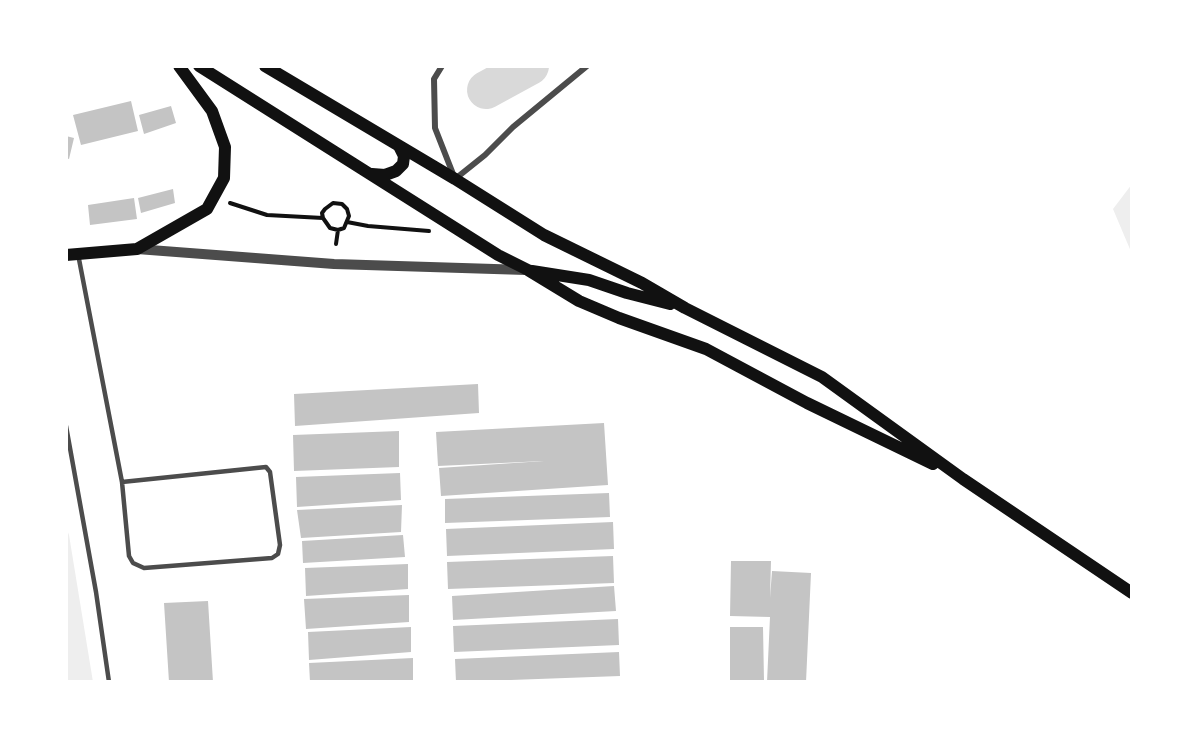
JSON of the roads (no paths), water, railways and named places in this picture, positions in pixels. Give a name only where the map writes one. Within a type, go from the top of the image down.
[{"type":"main road","points":[[72,255],[137,249],[207,209],[224,178],[225,147],[212,111],[179,66]]},
{"type":"main road","points":[[199,66],[498,255],[579,301],[618,318],[706,349],[807,403],[963,478]]},
{"type":"main road","points":[[265,66],[544,235],[642,283],[822,377],[963,478],[1132,593]]},
{"type":"main road","points":[[371,174],[385,175],[396,171],[403,164],[404,156],[399,146]]},
{"type":"main road","points":[[528,270],[589,280],[627,293],[686,308]]},
{"type":"street","points":[[442,66],[434,79],[435,128],[454,179],[587,66]]},
{"type":"street","points":[[137,249],[334,264],[528,270]]},
{"type":"lane","points":[[72,255],[122,482],[129,556],[133,563],[144,568],[272,558],[278,554],[280,545],[270,472],[266,467],[122,482]]},
{"type":"lane","points":[[66,426],[96,592],[109,682]]},
{"type":"waterway","points":[[486,90],[530,66]]}]
